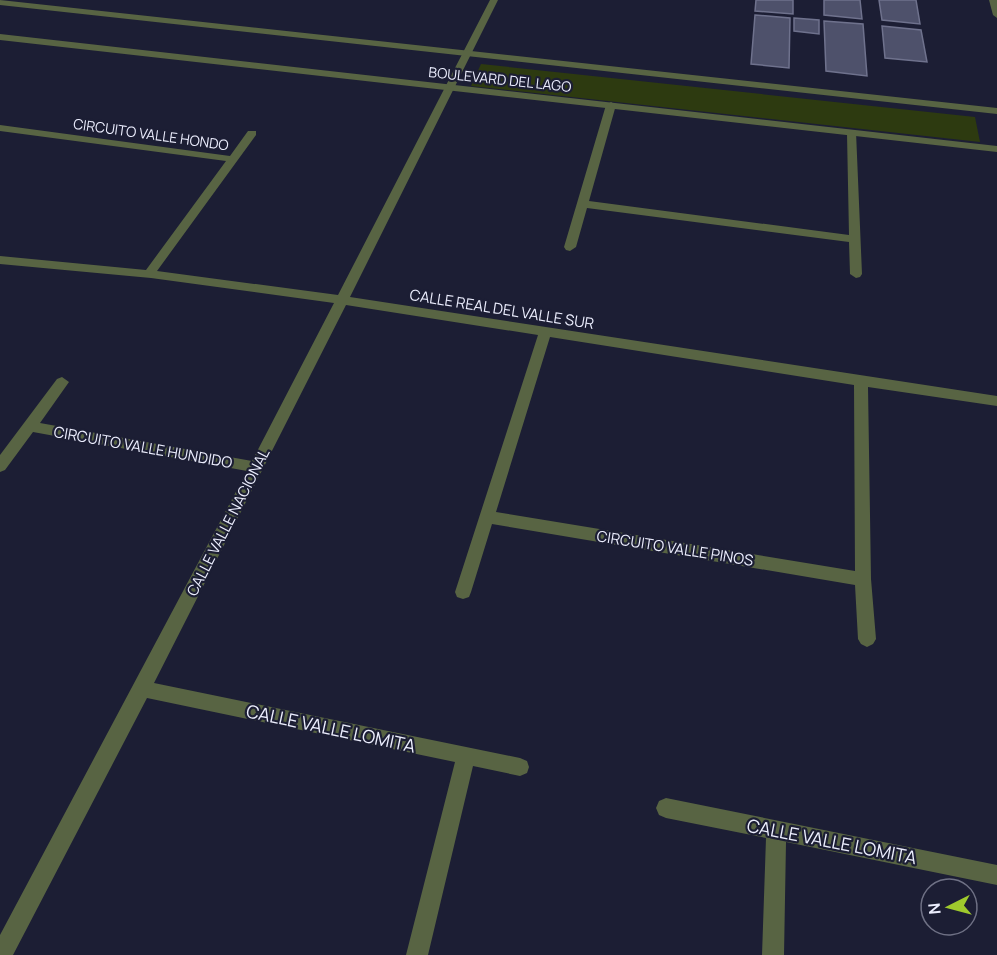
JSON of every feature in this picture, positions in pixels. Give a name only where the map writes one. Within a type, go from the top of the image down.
[{"type":"street","name":"CALLE VALLE NACIONAL","points":[[1,955],[142,689],[343,300],[494,0]]},
{"type":"street","points":[[993,0],[997,15]]},
{"type":"street","name":"BOULEVARD DEL LAGO","points":[[0,2],[17,2],[997,111]]},
{"type":"street","name":"BOULEVARD DEL LAGO","points":[[0,37],[997,149]]},
{"type":"street","points":[[570,247],[611,105]]},
{"type":"street","name":"CIRCUITO VALLE HONDO","points":[[0,128],[232,159],[149,274]]},
{"type":"street","points":[[232,159],[252,133]]},
{"type":"street","points":[[852,134],[856,274]]},
{"type":"street","points":[[583,204],[854,239]]},
{"type":"street","name":"CALLE REAL DEL VALLE SUR","points":[[0,260],[149,274],[343,300],[861,382],[997,401]]},
{"type":"street","points":[[463,592],[545,333]]},
{"type":"street","name":"CIRCUITO VALLE HUNDIDO","points":[[0,466],[62,382]]},
{"type":"street","points":[[861,382],[863,579],[867,639]]},
{"type":"street","name":"CIRCUITO VALLE HUNDIDO","points":[[30,426],[256,467]]},
{"type":"street","name":"CIRCUITO VALLE PINOS","points":[[487,517],[863,579]]},
{"type":"street","name":"CALLE VALLE LOMITA","points":[[142,689],[520,767]]},
{"type":"street","points":[[417,955],[466,755]]},
{"type":"street","name":"CALLE VALLE LOMITA","points":[[666,808],[997,874]]},
{"type":"street","points":[[773,955],[776,830]]},
{"type":"green space","points":[[481,64],[975,117],[980,142],[471,86]]},
{"type":"building","points":[[756,0],[793,0],[793,14],[755,11]]},
{"type":"building","points":[[824,0],[860,0],[862,19],[824,15]]},
{"type":"building","points":[[879,0],[916,0],[920,24],[882,20]]},
{"type":"building","points":[[755,15],[790,18],[789,68],[751,64]]},
{"type":"building","points":[[794,18],[819,20],[819,34],[794,31]]},
{"type":"building","points":[[824,21],[863,24],[867,76],[826,71]]},
{"type":"building","points":[[882,26],[921,30],[927,62],[885,58]]}]
